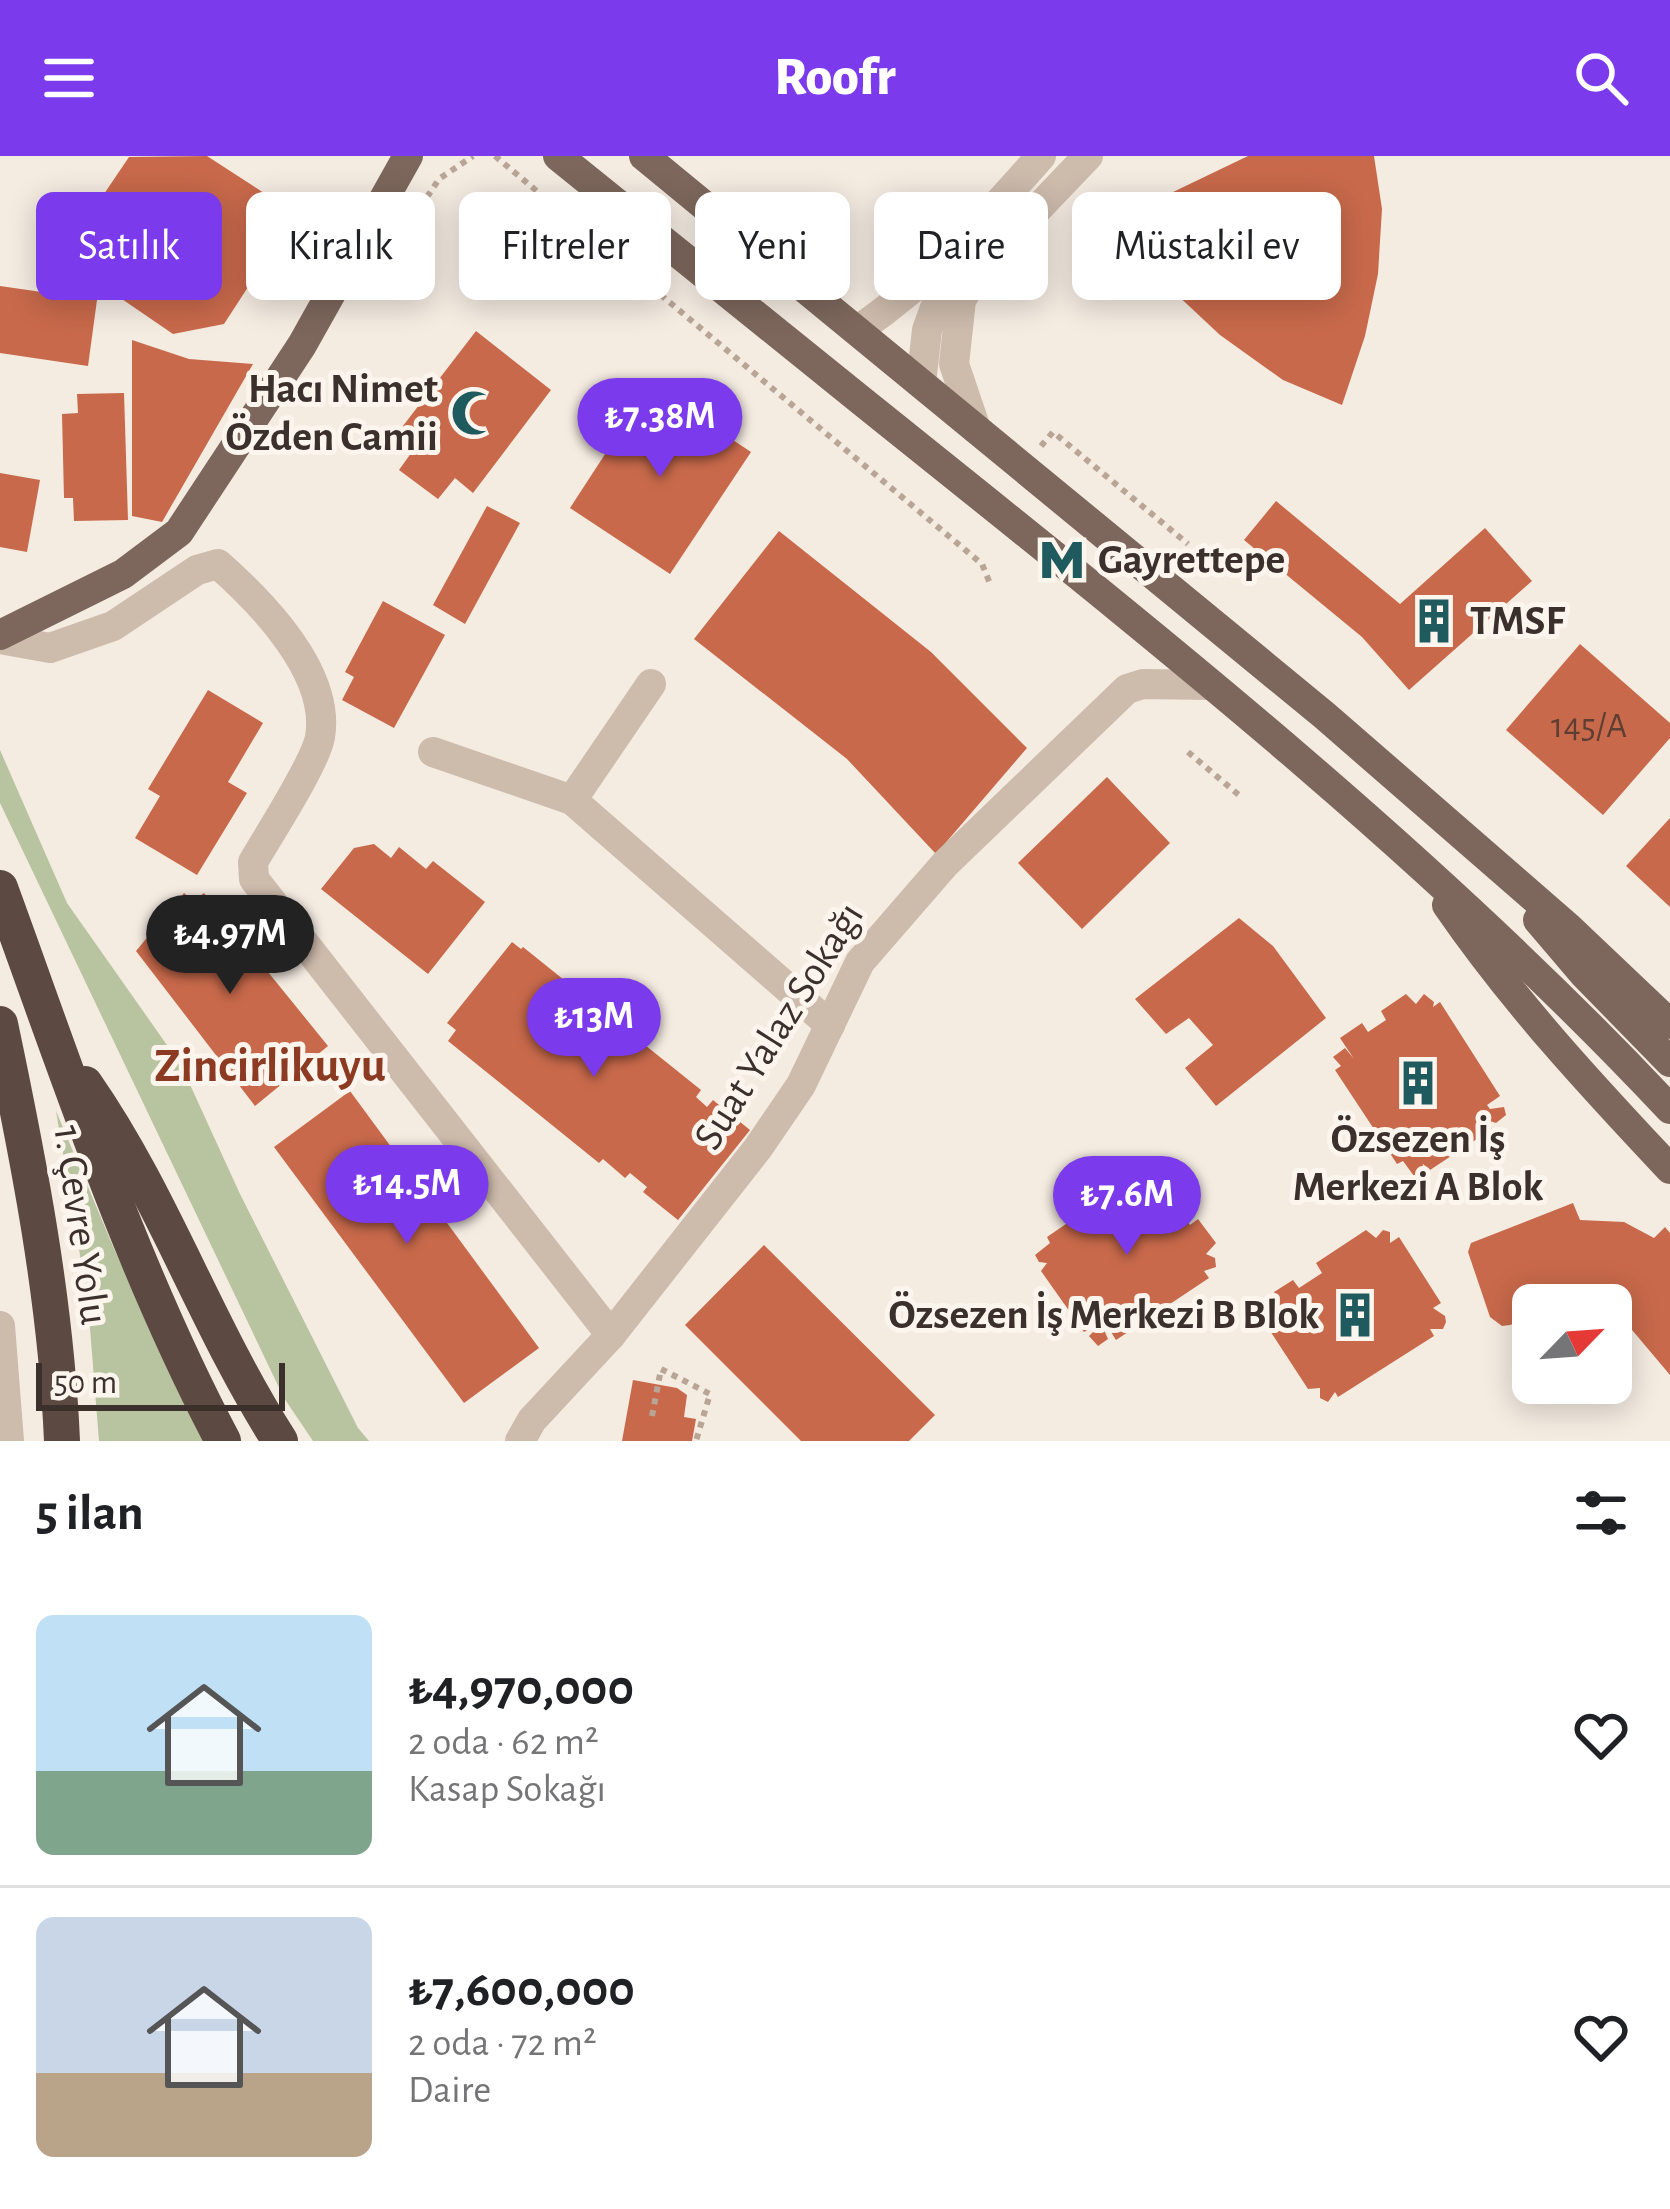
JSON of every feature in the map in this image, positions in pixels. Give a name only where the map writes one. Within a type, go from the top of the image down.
[{"type":"highway","points":[[0,888],[154,1296],[223,1441]]},
{"type":"highway","name":"1. Çevre Yolu","points":[[0,1024],[31,1171],[62,1441]]},
{"type":"highway","points":[[56,1042],[135,1162],[213,1326],[280,1441]]},
{"type":"main road","points":[[558,156],[916,443],[1417,860],[1522,958],[1670,1109]]},
{"type":"main road","points":[[644,156],[1189,601],[1569,928],[1670,1024]]},
{"type":"main road","points":[[0,637],[123,574],[179,532],[302,345],[408,161]]},
{"type":"main road","points":[[916,443],[921,382]]},
{"type":"main road","points":[[1417,860],[1481,955],[1549,1038],[1670,1169]]},
{"type":"main road","points":[[1506,876],[1572,961],[1670,1062]]},
{"type":"street","points":[[1009,192],[1041,156]]},
{"type":"street","points":[[976,429],[954,364],[953,338],[961,300],[982,267],[1071,161]]},
{"type":"street","points":[[858,330],[899,300]]},
{"type":"street","points":[[921,382],[927,330],[938,300]]},
{"type":"street","points":[[0,637],[50,648],[113,626],[196,570],[218,564],[288,636],[315,690],[320,738],[253,862],[254,879],[611,1335]]},
{"type":"street","points":[[572,800],[651,684]]},
{"type":"street","name":"Suat Yalaz Sokağı","points":[[520,1441],[532,1420],[611,1335],[758,1148],[801,1085],[860,962],[945,864],[1127,689],[1143,684],[1211,685]]},
{"type":"street","points":[[433,752],[572,800],[830,1025]]},
{"type":"street","points":[[0,1326],[9,1441]]},
{"type":"path","points":[[495,156],[982,564],[991,586]]},
{"type":"path","points":[[1084,460],[1188,544]]},
{"type":"path","points":[[1188,752],[1240,796]]},
{"type":"path","points":[[652,1416],[661,1369],[710,1394],[696,1441]]},
{"type":"green space","points":[[0,750],[67,903],[181,1065],[240,1194],[358,1428],[369,1441],[313,1441],[284,1398],[0,803]]},
{"type":"green space","points":[[56,1111],[115,1251],[205,1441],[99,1441],[88,1303]]},
{"type":"building","points":[[207,156],[262,192],[246,192],[246,290],[224,324],[173,334],[123,300],[222,300],[222,192],[105,192],[129,157]]},
{"type":"building","points":[[1248,156],[1374,156],[1382,209],[1378,274],[1365,336],[1342,405],[1283,380],[1220,335],[1183,300],[1341,300],[1341,192],[1173,192]]},
{"type":"building","points":[[0,286],[36,291],[36,300],[97,300],[88,366],[0,353]]},
{"type":"building","name":"Hacı Nimet Özden Camii","points":[[476,331],[551,390],[473,493],[455,478],[438,499],[399,470],[414,449],[396,435]]},
{"type":"building","points":[[132,340],[189,359],[253,364],[162,522],[132,516]]},
{"type":"building","points":[[650,385],[751,452],[670,574],[570,508]]},
{"type":"building","points":[[124,393],[128,520],[74,521],[73,498],[64,498],[62,414],[78,413],[77,394]]},
{"type":"building","points":[[0,473],[40,480],[27,552],[0,547]]},
{"type":"building","points":[[1276,501],[1400,604],[1485,528],[1532,581],[1409,690],[1362,637],[1244,540]]},
{"type":"building","points":[[487,506],[520,523],[465,624],[433,605]]},
{"type":"building","points":[[779,531],[931,652],[1027,748],[936,854],[847,759],[694,639]]},
{"type":"building","points":[[383,601],[445,635],[394,728],[342,700],[354,677],[345,672]]},
{"type":"building","points":[[1580,644],[1670,723],[1670,738],[1603,815],[1506,730]]},
{"type":"building","points":[[208,690],[263,723],[228,782],[247,793],[197,875],[135,838],[160,796],[148,789]]},
{"type":"building","points":[[1107,777],[1170,843],[1082,929],[1018,863]]},
{"type":"building","points":[[1670,818],[1670,907],[1626,866]]},
{"type":"building","points":[[374,844],[391,858],[399,847],[426,869],[433,861],[485,902],[428,974],[321,889],[354,848]]},
{"type":"building","points":[[184,893],[194,901],[204,893],[328,1046],[255,1106],[136,951]]},
{"type":"building","points":[[1239,918],[1273,946],[1326,1018],[1216,1106],[1185,1068],[1213,1045],[1189,1018],[1166,1034],[1135,999]]},
{"type":"building","points":[[512,942],[701,1090],[696,1097],[707,1107],[713,1100],[750,1130],[678,1220],[643,1192],[647,1187],[630,1173],[625,1178],[603,1159],[599,1163],[448,1041],[456,1030],[447,1023]]},
{"type":"building","name":"Özsezen İş Merkezi A Blok","points":[[1406,994],[1416,1004],[1424,994],[1434,1002],[1433,1007],[1440,1002],[1500,1096],[1487,1105],[1490,1109],[1504,1107],[1506,1115],[1496,1123],[1487,1120],[1492,1129],[1430,1170],[1423,1164],[1422,1172],[1414,1176],[1403,1161],[1397,1164],[1335,1070],[1341,1066],[1333,1057],[1345,1048],[1354,1059],[1340,1038],[1362,1023],[1368,1032],[1386,1020],[1381,1011]]},
{"type":"building","points":[[350,1091],[539,1348],[464,1403],[274,1147]]},
{"type":"building","points":[[1152,1172],[1161,1179],[1154,1191],[1171,1179],[1186,1201],[1178,1207],[1190,1225],[1198,1219],[1216,1243],[1206,1254],[1215,1258],[1216,1267],[1204,1271],[1209,1278],[1116,1340],[1108,1327],[1104,1330],[1108,1339],[1098,1346],[1089,1336],[1092,1327],[1084,1332],[1041,1271],[1047,1263],[1039,1262],[1035,1255],[1050,1243],[1047,1237],[1139,1174],[1143,1180]]},
{"type":"building","points":[[1573,1203],[1580,1220],[1624,1222],[1654,1238],[1665,1227],[1670,1233],[1670,1375],[1632,1330],[1632,1284],[1512,1284],[1512,1324],[1502,1326],[1490,1317],[1468,1252],[1471,1243]]},
{"type":"building","name":"Özsezen İş Merkezi B Blok","points":[[1366,1230],[1376,1238],[1383,1230],[1390,1232],[1390,1243],[1399,1237],[1441,1303],[1433,1308],[1446,1322],[1443,1329],[1430,1329],[1434,1336],[1338,1397],[1335,1392],[1328,1402],[1320,1398],[1320,1388],[1308,1389],[1265,1323],[1271,1319],[1266,1313],[1272,1303],[1280,1301],[1274,1292],[1293,1280],[1299,1288],[1322,1273],[1316,1263]]},
{"type":"building","points":[[764,1245],[935,1415],[909,1441],[801,1441],[685,1325]]},
{"type":"building","points":[[633,1380],[677,1388],[687,1395],[684,1417],[696,1419],[692,1441],[622,1441]]},
{"type":"place","name":"Hacı Nimet Özden Camii","points":[[474,413]]},
{"type":"place","name":"Gayrettepe","points":[[1062,560]]},
{"type":"place","name":"TMSF","points":[[1434,621]]},
{"type":"place","name":"Özsezen İş Merkezi A Blok","points":[[1418,1083]]},
{"type":"place","name":"Özsezen İş Merkezi B Blok","points":[[1355,1315]]},
{"type":"district","name":"Zincirlikuyu","points":[[270,1067]]}]
